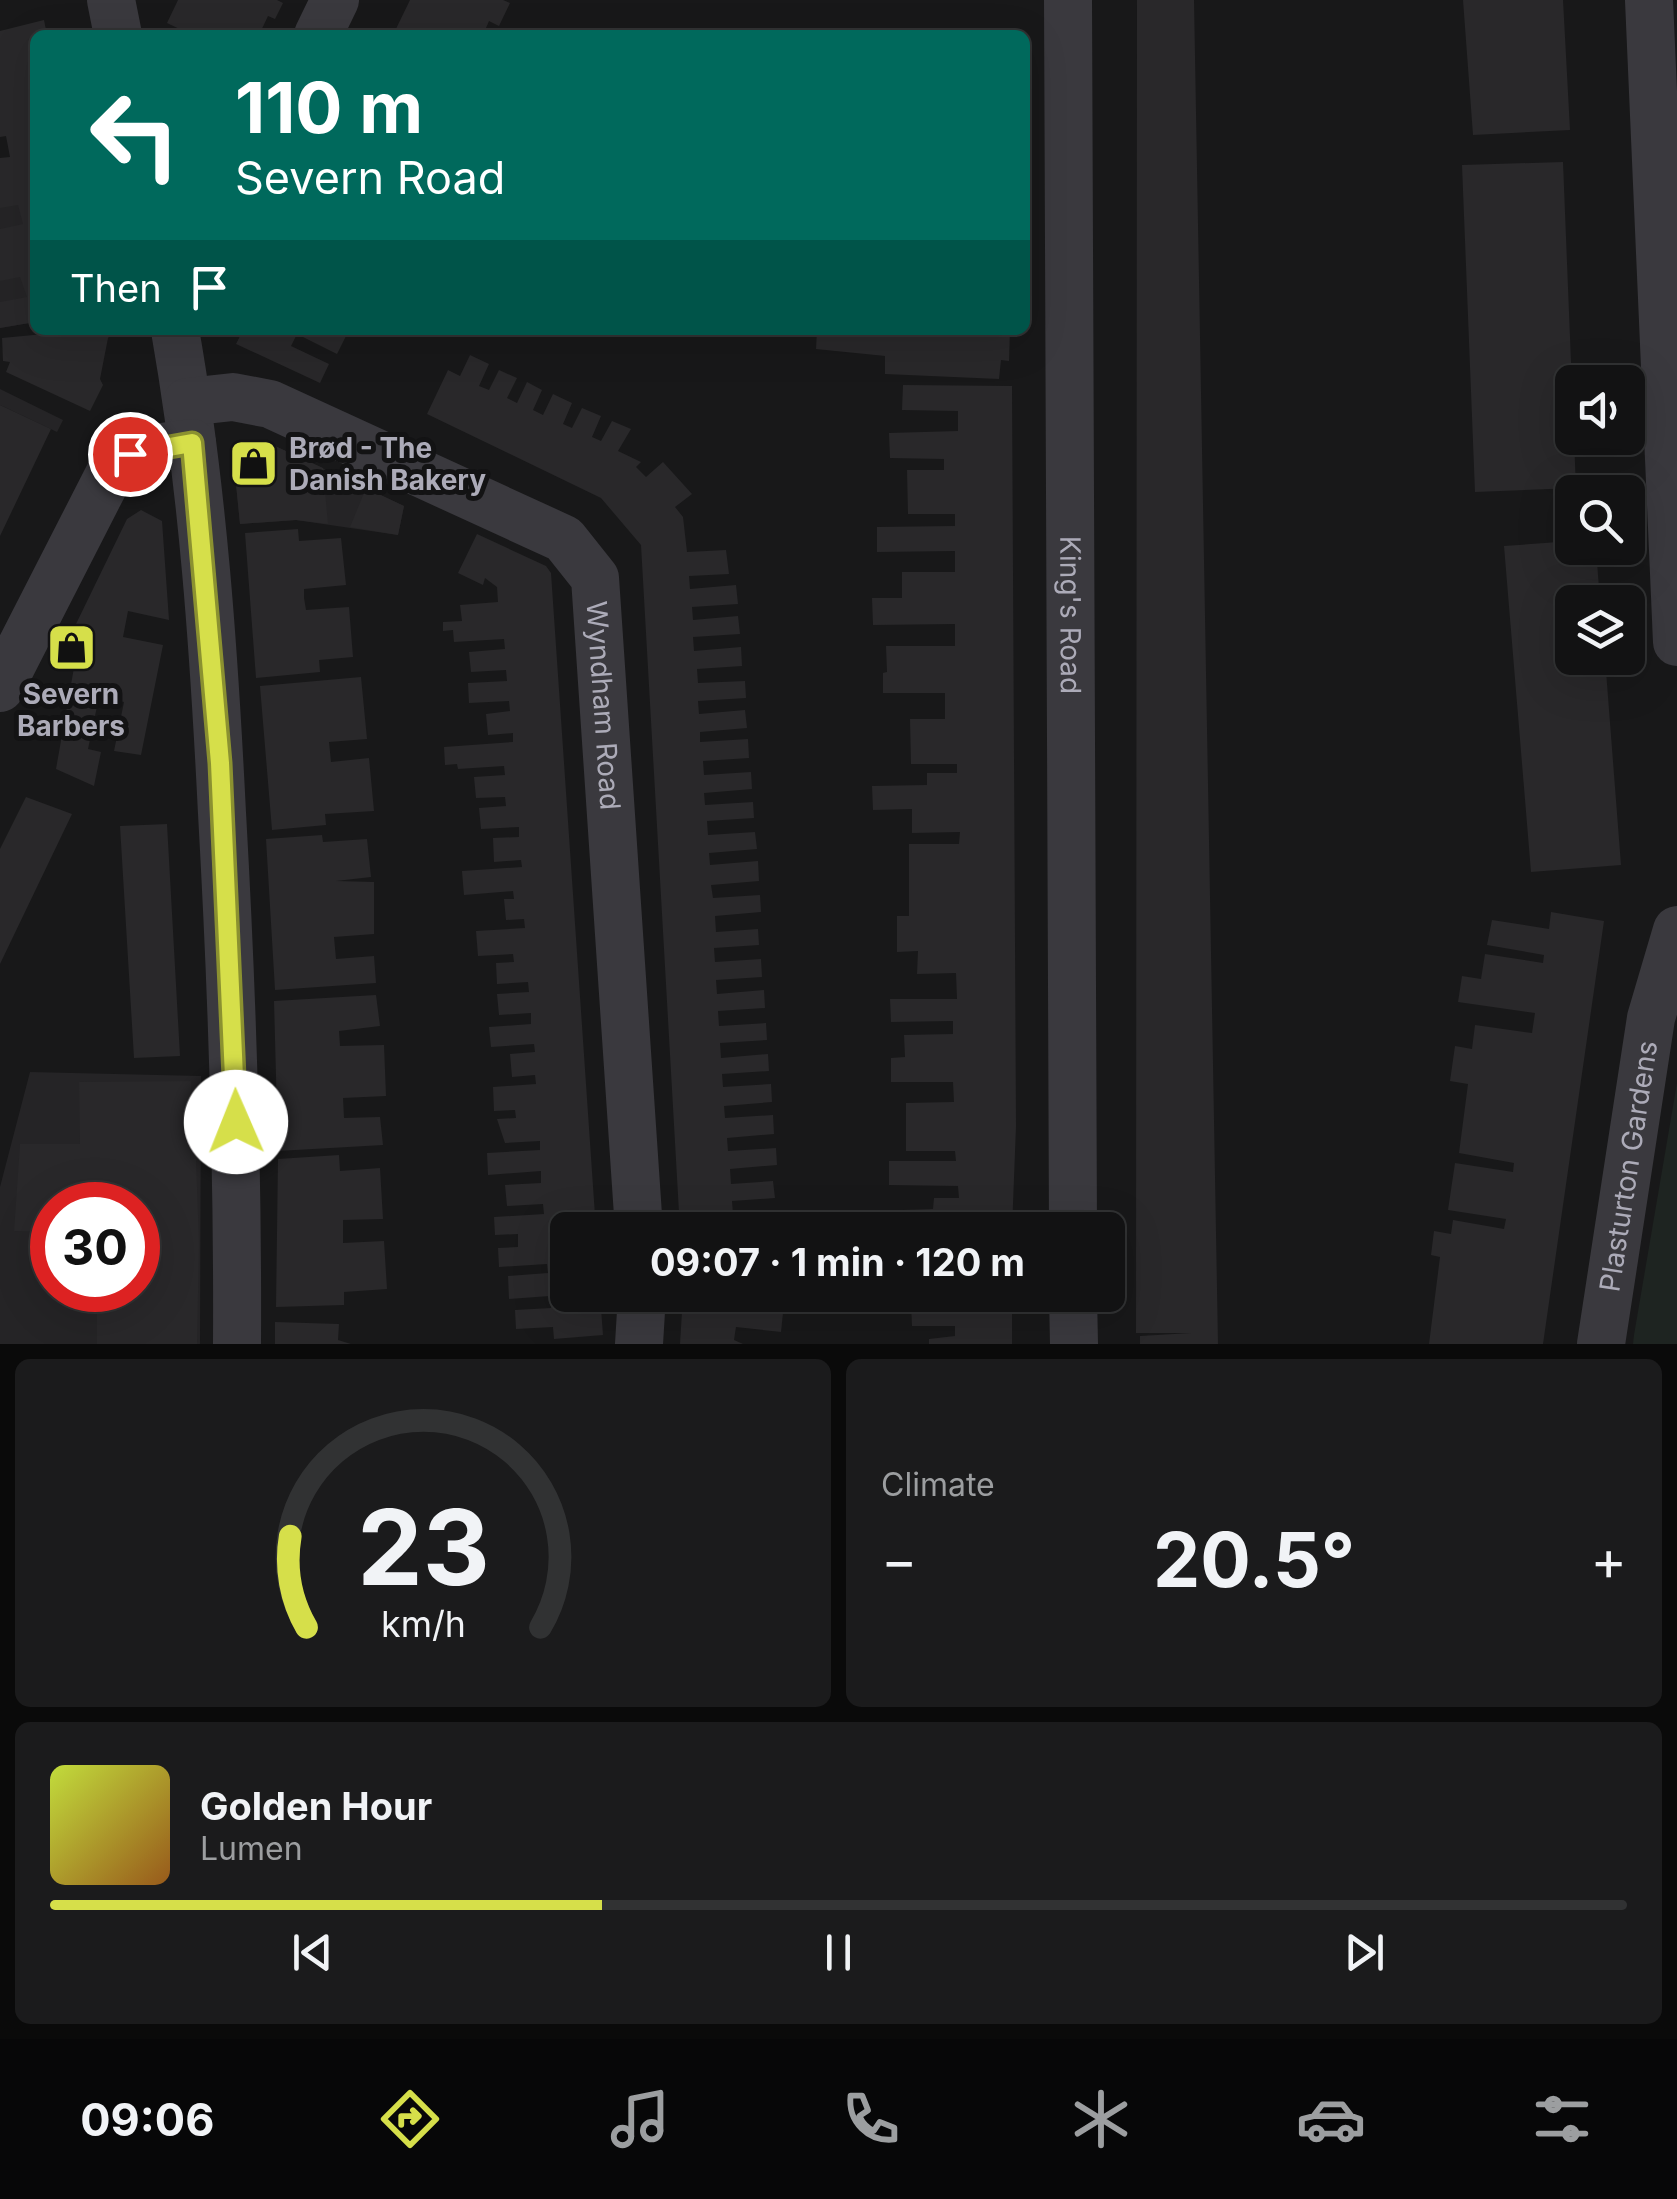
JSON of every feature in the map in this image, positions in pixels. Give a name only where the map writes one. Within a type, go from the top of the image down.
[{"type":"street","points":[[110,0],[117,30]]},
{"type":"street","points":[[320,30],[335,0]]},
{"type":"street","name":"King's Road","points":[[1068,0],[1073,1212]]},
{"type":"street","points":[[1648,0],[1677,642]]},
{"type":"street","points":[[176,335],[190,422],[211,631],[235,1054],[237,1344]]},
{"type":"street","name":"Wyndham Road","points":[[0,688],[113,467],[233,398],[270,404],[564,539],[595,578],[638,1212]]},
{"type":"street","name":"Plasturton Gardens","points":[[1601,1344],[1651,1018],[1677,930]]},
{"type":"street","points":[[638,1344],[641,1312]]},
{"type":"street","points":[[1073,1312],[1074,1344]]},
{"type":"shaded area","points":[[30,176],[30,323],[0,328],[0,182]]},
{"type":"shaded area","points":[[0,389],[63,420],[57,432],[0,405]]},
{"type":"shaded area","points":[[262,440],[404,506],[398,535],[296,520],[240,524],[233,454],[241,443]]},
{"type":"shaded area","points":[[30,1072],[201,1076],[200,1344],[0,1344],[0,1187]]},
{"type":"shaded area","points":[[1677,1083],[1677,1344],[1633,1344],[1634,1335]]},
{"type":"building","points":[[178,0],[283,3],[275,19],[268,16],[261,30],[182,30],[167,23]]},
{"type":"building","points":[[410,0],[510,3],[499,26],[489,21],[485,30],[395,30]]},
{"type":"building","points":[[1137,0],[1194,0],[1218,1344],[1140,1344],[1140,1336],[1191,1333],[1136,1333]]},
{"type":"building","points":[[1463,0],[1563,0],[1570,130],[1473,135]]},
{"type":"building","points":[[44,20],[46,30],[30,30],[30,323],[0,328],[0,302],[27,297],[20,277],[0,281],[0,229],[23,224],[18,205],[0,208],[0,158],[10,157],[6,136],[0,137],[0,31]]},
{"type":"building","points":[[1563,162],[1571,365],[1555,365],[1555,455],[1575,455],[1575,475],[1555,475],[1555,489],[1475,492],[1462,165]]},
{"type":"building","points":[[110,335],[100,379],[103,385],[90,411],[6,372],[10,362],[3,361],[2,338]]},
{"type":"building","points":[[240,335],[296,335],[291,346],[329,364],[320,383],[236,344]]},
{"type":"building","points":[[299,335],[346,336],[337,354]]},
{"type":"building","points":[[817,335],[1010,335],[1009,361],[1001,360],[999,379],[885,374],[885,356],[816,349]]},
{"type":"building","points":[[470,355],[489,364],[479,386],[489,390],[499,370],[517,378],[507,398],[517,403],[527,382],[542,390],[533,410],[543,415],[553,394],[572,403],[563,424],[572,428],[582,408],[601,416],[592,437],[601,441],[612,421],[631,429],[618,451],[641,462],[636,467],[646,477],[663,462],[692,494],[675,507],[683,517],[687,552],[726,550],[729,574],[689,576],[690,589],[736,585],[738,604],[692,607],[693,620],[738,616],[740,634],[693,637],[694,651],[741,647],[742,666],[697,669],[698,683],[745,681],[746,698],[698,701],[699,714],[745,710],[747,728],[700,732],[700,742],[748,739],[749,758],[703,761],[704,775],[751,772],[752,789],[704,793],[705,805],[753,802],[754,818],[707,821],[708,835],[755,832],[757,849],[709,853],[710,865],[758,861],[759,881],[711,885],[713,898],[760,895],[761,912],[715,916],[716,932],[758,929],[759,945],[714,948],[715,962],[761,959],[762,977],[716,980],[717,994],[764,990],[765,1008],[718,1011],[719,1026],[766,1023],[767,1040],[720,1043],[721,1058],[768,1054],[769,1071],[722,1074],[723,1087],[771,1084],[772,1102],[724,1106],[725,1118],[773,1115],[774,1134],[727,1138],[728,1151],[776,1148],[777,1165],[730,1169],[731,1184],[773,1181],[775,1198],[732,1201],[733,1212],[679,1212],[641,545],[601,498],[427,414],[448,370],[460,376]]},
{"type":"building","points":[[903,385],[1012,386],[1016,1126],[1013,1212],[903,1212],[933,1209],[934,1198],[959,1198],[958,1186],[889,1185],[889,1161],[956,1161],[955,1151],[906,1151],[906,1103],[954,1102],[953,1082],[891,1082],[891,1058],[905,1057],[904,1035],[953,1034],[953,1021],[891,1022],[890,999],[957,999],[956,973],[917,974],[918,951],[897,952],[897,916],[909,916],[909,844],[959,844],[960,832],[912,833],[912,809],[873,810],[872,786],[927,785],[927,773],[957,773],[957,764],[911,764],[910,719],[945,719],[945,693],[883,693],[886,646],[955,646],[955,624],[873,625],[872,598],[902,598],[902,572],[955,572],[955,551],[877,552],[877,527],[955,526],[955,514],[908,514],[907,470],[944,470],[944,459],[890,458],[889,433],[958,431],[958,411],[902,410]]},
{"type":"building","points":[[0,405],[51,429],[0,536]]},
{"type":"building","points":[[262,440],[323,468],[328,524],[296,520],[240,524],[233,454],[241,443]]},
{"type":"building","points":[[366,488],[404,506],[398,535],[350,527]]},
{"type":"building","points":[[141,510],[162,521],[169,620],[128,611],[123,637],[163,645],[141,755],[114,751],[124,702],[99,697],[88,749],[101,752],[94,786],[56,769],[75,662],[59,659],[127,519]]},
{"type":"building","points":[[298,529],[299,541],[341,538],[346,585],[304,589],[304,598],[306,610],[349,607],[353,657],[319,660],[320,672],[256,678],[245,533]]},
{"type":"building","points":[[477,534],[546,566],[551,573],[595,1212],[550,1212],[550,1296],[509,1299],[508,1276],[548,1273],[547,1264],[499,1267],[498,1248],[518,1247],[518,1234],[495,1235],[494,1217],[544,1214],[543,1204],[507,1206],[505,1185],[541,1183],[541,1171],[488,1175],[487,1153],[540,1150],[540,1141],[505,1143],[497,1119],[516,1118],[515,1110],[494,1111],[493,1087],[536,1084],[535,1075],[512,1077],[510,1054],[535,1052],[534,1044],[491,1047],[489,1027],[531,1024],[531,1013],[499,1015],[497,994],[529,992],[528,982],[497,984],[496,963],[514,962],[513,954],[478,956],[476,931],[525,928],[524,919],[506,920],[504,899],[514,899],[513,891],[464,895],[462,871],[522,867],[521,860],[494,862],[493,838],[519,837],[519,827],[481,829],[479,808],[506,806],[505,797],[476,798],[474,777],[505,775],[504,766],[458,769],[457,764],[445,765],[444,747],[513,742],[513,733],[488,735],[486,714],[510,711],[509,701],[469,703],[468,683],[507,681],[506,670],[471,672],[469,652],[505,649],[504,639],[454,642],[453,630],[443,631],[443,622],[462,621],[460,605],[498,602],[497,587],[485,578],[483,585],[458,573]]},
{"type":"building","points":[[1555,542],[1555,565],[1597,565],[1599,585],[1555,585],[1555,675],[1606,675],[1621,865],[1531,872],[1504,546]]},
{"type":"building","points":[[361,677],[367,739],[329,742],[331,762],[369,758],[374,811],[325,814],[326,825],[272,830],[260,686]]},
{"type":"building","points":[[26,797],[72,814],[0,964],[0,849]]},
{"type":"building","points":[[167,824],[180,1056],[134,1058],[120,826]]},
{"type":"building","points":[[322,835],[323,842],[367,839],[371,877],[336,881],[374,882],[374,934],[334,937],[336,959],[374,956],[376,983],[275,990],[266,839]]},
{"type":"building","points":[[1551,912],[1604,921],[1543,1344],[1429,1344],[1440,1257],[1431,1255],[1434,1231],[1451,1234],[1453,1220],[1504,1229],[1506,1219],[1448,1210],[1455,1163],[1513,1172],[1514,1163],[1459,1153],[1468,1084],[1450,1081],[1455,1046],[1472,1049],[1475,1025],[1532,1033],[1535,1013],[1458,1002],[1462,976],[1481,979],[1485,954],[1543,963],[1544,955],[1487,945],[1492,920],[1549,929]]},
{"type":"building","points":[[376,995],[380,1026],[339,1031],[340,1046],[384,1045],[386,1096],[343,1098],[344,1118],[380,1117],[383,1145],[278,1151],[274,1001]]},
{"type":"building","points":[[191,1081],[190,1160],[196,1159],[199,1243],[197,1344],[97,1344],[97,1312],[160,1312],[160,1182],[30,1182],[30,1231],[14,1231],[20,1144],[80,1144],[79,1082]]},
{"type":"building","points":[[339,1155],[340,1171],[380,1168],[383,1219],[343,1220],[343,1243],[384,1241],[387,1289],[344,1292],[344,1305],[276,1307],[278,1159]]},
{"type":"building","points":[[515,1310],[601,1312],[603,1335],[554,1339],[553,1327],[516,1329]]},
{"type":"building","points":[[682,1312],[783,1313],[781,1332],[736,1327],[734,1340],[743,1344],[680,1344]]},
{"type":"building","points":[[911,1312],[1012,1312],[1012,1344],[929,1344],[929,1339],[955,1336],[955,1326],[912,1326]]},
{"type":"building","points":[[275,1322],[339,1324],[338,1340],[351,1344],[275,1344]]},
{"type":"place","name":"Brød - The Danish Bakery","points":[[254,464]]},
{"type":"place","name":"Severn Barbers","points":[[71,647]]},
{"type":"route","points":[[130,454],[192,443],[220,763],[236,1122]]}]
